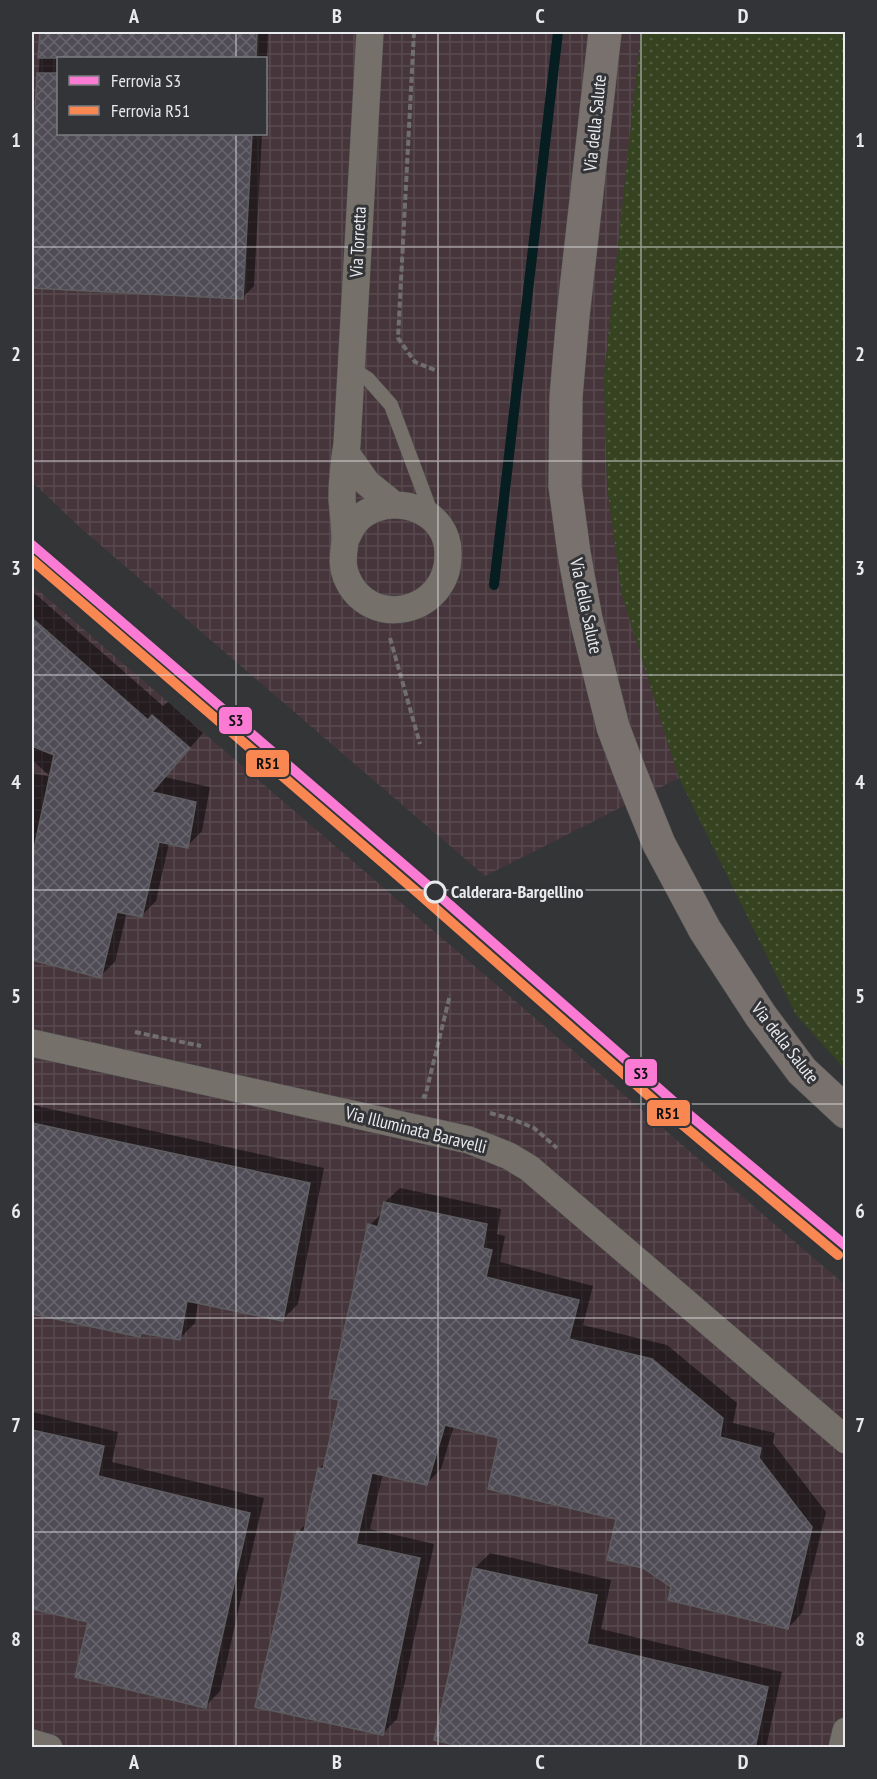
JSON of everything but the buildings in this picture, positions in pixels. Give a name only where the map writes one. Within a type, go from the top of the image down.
[{"type":"street","name":"Via Torretta","points":[[370,32],[342,497],[345,541],[342,558],[345,575],[354,590],[366,602],[382,609]]},
{"type":"street","name":"Via della Salute","points":[[604,32],[566,397],[565,486],[586,619],[613,727],[659,844],[705,930],[761,1016],[802,1071],[846,1112]]},
{"type":"street","points":[[346,453],[367,483],[393,504]]},
{"type":"street","points":[[345,541],[352,526],[364,514],[378,507],[393,504],[407,505],[422,510],[434,519],[443,534],[448,550],[448,567],[442,584],[431,597],[416,606],[399,610],[382,609]]},
{"type":"street","name":"Via Illuminata Baravelli","points":[[32,1043],[469,1140],[509,1156],[529,1168],[846,1440]]},
{"type":"street","points":[[842,1748],[846,1731]]},
{"type":"street","points":[[32,1743],[48,1748]]},
{"type":"lane","points":[[351,368],[368,379],[391,405],[434,519]]},
{"type":"path","points":[[414,32],[398,338],[415,362],[435,370]]},
{"type":"path","points":[[382,609],[420,744]]},
{"type":"path","points":[[414,1095],[425,1097],[450,995]]},
{"type":"path","points":[[154,1036],[210,1048]]},
{"type":"shaded area","points":[[32,32],[641,32],[604,376],[607,486],[622,595],[679,778],[485,876],[83,530],[32,482]]},
{"type":"shaded area","points":[[32,585],[845,1285],[845,1747],[32,1747]]},
{"type":"green space","points":[[641,32],[845,32],[845,1069],[796,1015],[679,778],[622,595],[607,486],[604,376]]},
{"type":"waterway","points":[[494,585],[558,32]]},
{"type":"rail line","name":"S3","points":[[32,545],[426,884],[674,1102],[846,1246]]},
{"type":"rail line","name":"R51","points":[[32,560],[418,893],[666,1111],[838,1255]]},
{"type":"place","name":"Calderara-Bargellino","points":[[435,892]]}]
